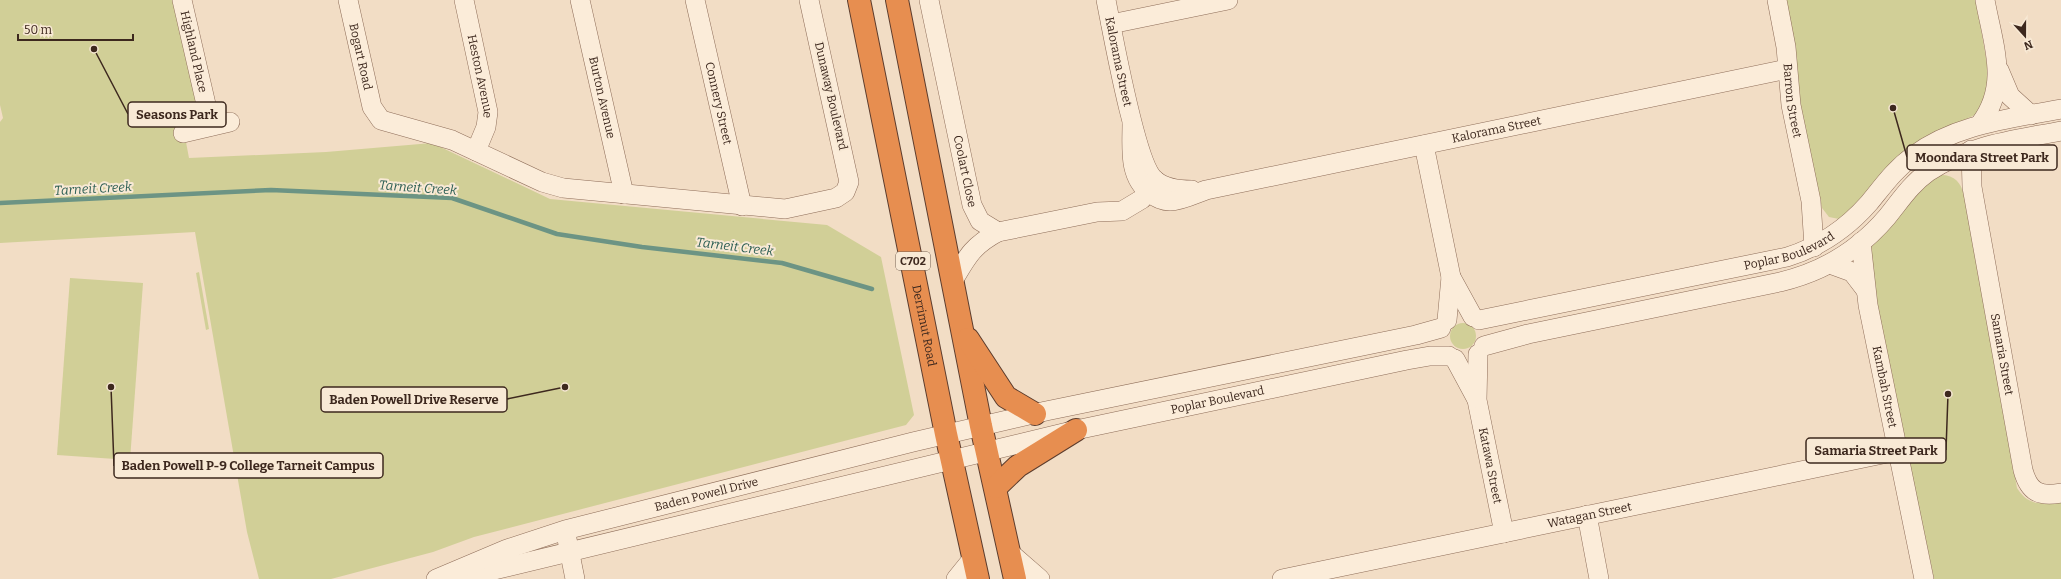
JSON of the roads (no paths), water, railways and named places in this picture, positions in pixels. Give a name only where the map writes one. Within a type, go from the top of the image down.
[{"type":"highway","name":"Derrimut Road","points":[[859,0],[946,434],[976,569]]},
{"type":"highway","name":"C702","points":[[897,0],[981,426],[996,487],[1015,579]]},
{"type":"highway","points":[[962,330],[1006,397],[1035,414]]},
{"type":"highway","points":[[996,487],[1018,466],[1076,430]]},
{"type":"street","name":"Highland Place","points":[[182,0],[211,126]]},
{"type":"street","name":"Bogart Road","points":[[348,0],[375,114],[385,122],[439,135],[476,151]]},
{"type":"street","name":"Heston Avenue","points":[[464,0],[488,112],[486,127],[476,151]]},
{"type":"street","name":"Burton Avenue","points":[[580,0],[624,194]]},
{"type":"street","name":"Connery Street","points":[[695,0],[742,206]]},
{"type":"street","name":"Dunaway Boulevard","points":[[742,206],[792,208],[836,198],[845,192],[849,182],[809,0]]},
{"type":"street","name":"Coolart Close","points":[[929,0],[972,205],[980,221],[998,232]]},
{"type":"street","name":"Kalorama Street","points":[[1106,0],[1132,124],[1149,172],[1148,186],[1180,190],[1206,190],[1787,69]]},
{"type":"street","points":[[1111,24],[1228,0]]},
{"type":"street","name":"Barron Street","points":[[1777,0],[1784,34],[1791,105],[1811,201],[1814,247]]},
{"type":"street","points":[[1985,0],[1998,67],[2010,96],[2031,114]]},
{"type":"street","points":[[1980,124],[1995,98],[1998,67]]},
{"type":"street","name":"Poplar Boulevard","points":[[1476,318],[1787,257],[1814,247],[1842,229],[1911,157],[1946,136],[1980,124],[2061,109]]},
{"type":"street","points":[[183,133],[230,122]]},
{"type":"street","name":"Poplar Boulevard","points":[[1481,350],[1528,334],[1780,282],[1807,275],[1830,264],[1862,242],[1887,217],[1914,185],[1942,163],[1971,150],[2001,142],[2061,131]]},
{"type":"street","points":[[1424,145],[1451,278],[1440,343],[1452,357],[1468,360],[1481,350],[1485,333],[1451,278]]},
{"type":"street","name":"Samaria Street","points":[[1971,150],[1972,187],[2023,470],[2026,481],[2033,490],[2046,495],[2061,493]]},
{"type":"street","points":[[476,151],[553,186],[577,190],[742,206]]},
{"type":"street","points":[[1942,163],[1961,176],[1972,187]]},
{"type":"street","points":[[953,281],[972,250],[982,240],[998,232],[1097,212],[1148,186]]},
{"type":"street","name":"Barron Street","points":[[1811,201],[1825,220],[1842,229]]},
{"type":"street","name":"Kambah Street","points":[[1862,242],[1866,272],[1866,289],[1897,451],[1924,579]]},
{"type":"street","name":"Kambah Street","points":[[1830,264],[1852,272],[1866,289]]},
{"type":"street","points":[[1444,324],[1460,314],[1476,318]]},
{"type":"street","name":"Poplar Boulevard","points":[[981,426],[1416,335],[1444,324]]},
{"type":"street","name":"Katawa Street","points":[[1481,350],[1477,400],[1504,533]]},
{"type":"street","name":"Poplar Boulevard","points":[[987,451],[1076,430],[1407,360],[1430,356],[1452,357]]},
{"type":"street","name":"Katawa Street","points":[[1452,357],[1477,400]]},
{"type":"street","name":"Baden Powell Drive","points":[[436,579],[507,549],[565,530],[981,426]]},
{"type":"street","name":"Baden Powell Drive","points":[[456,579],[987,451]]},
{"type":"street","name":"Watagan Street","points":[[1282,579],[1897,451]]},
{"type":"street","points":[[1586,516],[1599,579]]},
{"type":"street","points":[[565,530],[575,579]]},
{"type":"street","points":[[1009,552],[1040,579]]},
{"type":"street","points":[[956,579],[976,569]]},
{"type":"waterway","name":"Tarneit Creek","points":[[0,203],[271,190],[452,198],[557,234],[642,247],[782,263],[872,289]]},
{"type":"place","name":"Seasons Park","points":[[94,49]]},
{"type":"place","name":"Moondara Street Park","points":[[1893,108]]},
{"type":"place","name":"Baden Powell P-9 College Tarneit Campus","points":[[111,387]]},
{"type":"place","name":"Baden Powell Drive Reserve","points":[[565,387]]},
{"type":"place","name":"Samaria Street Park","points":[[1948,394]]}]
